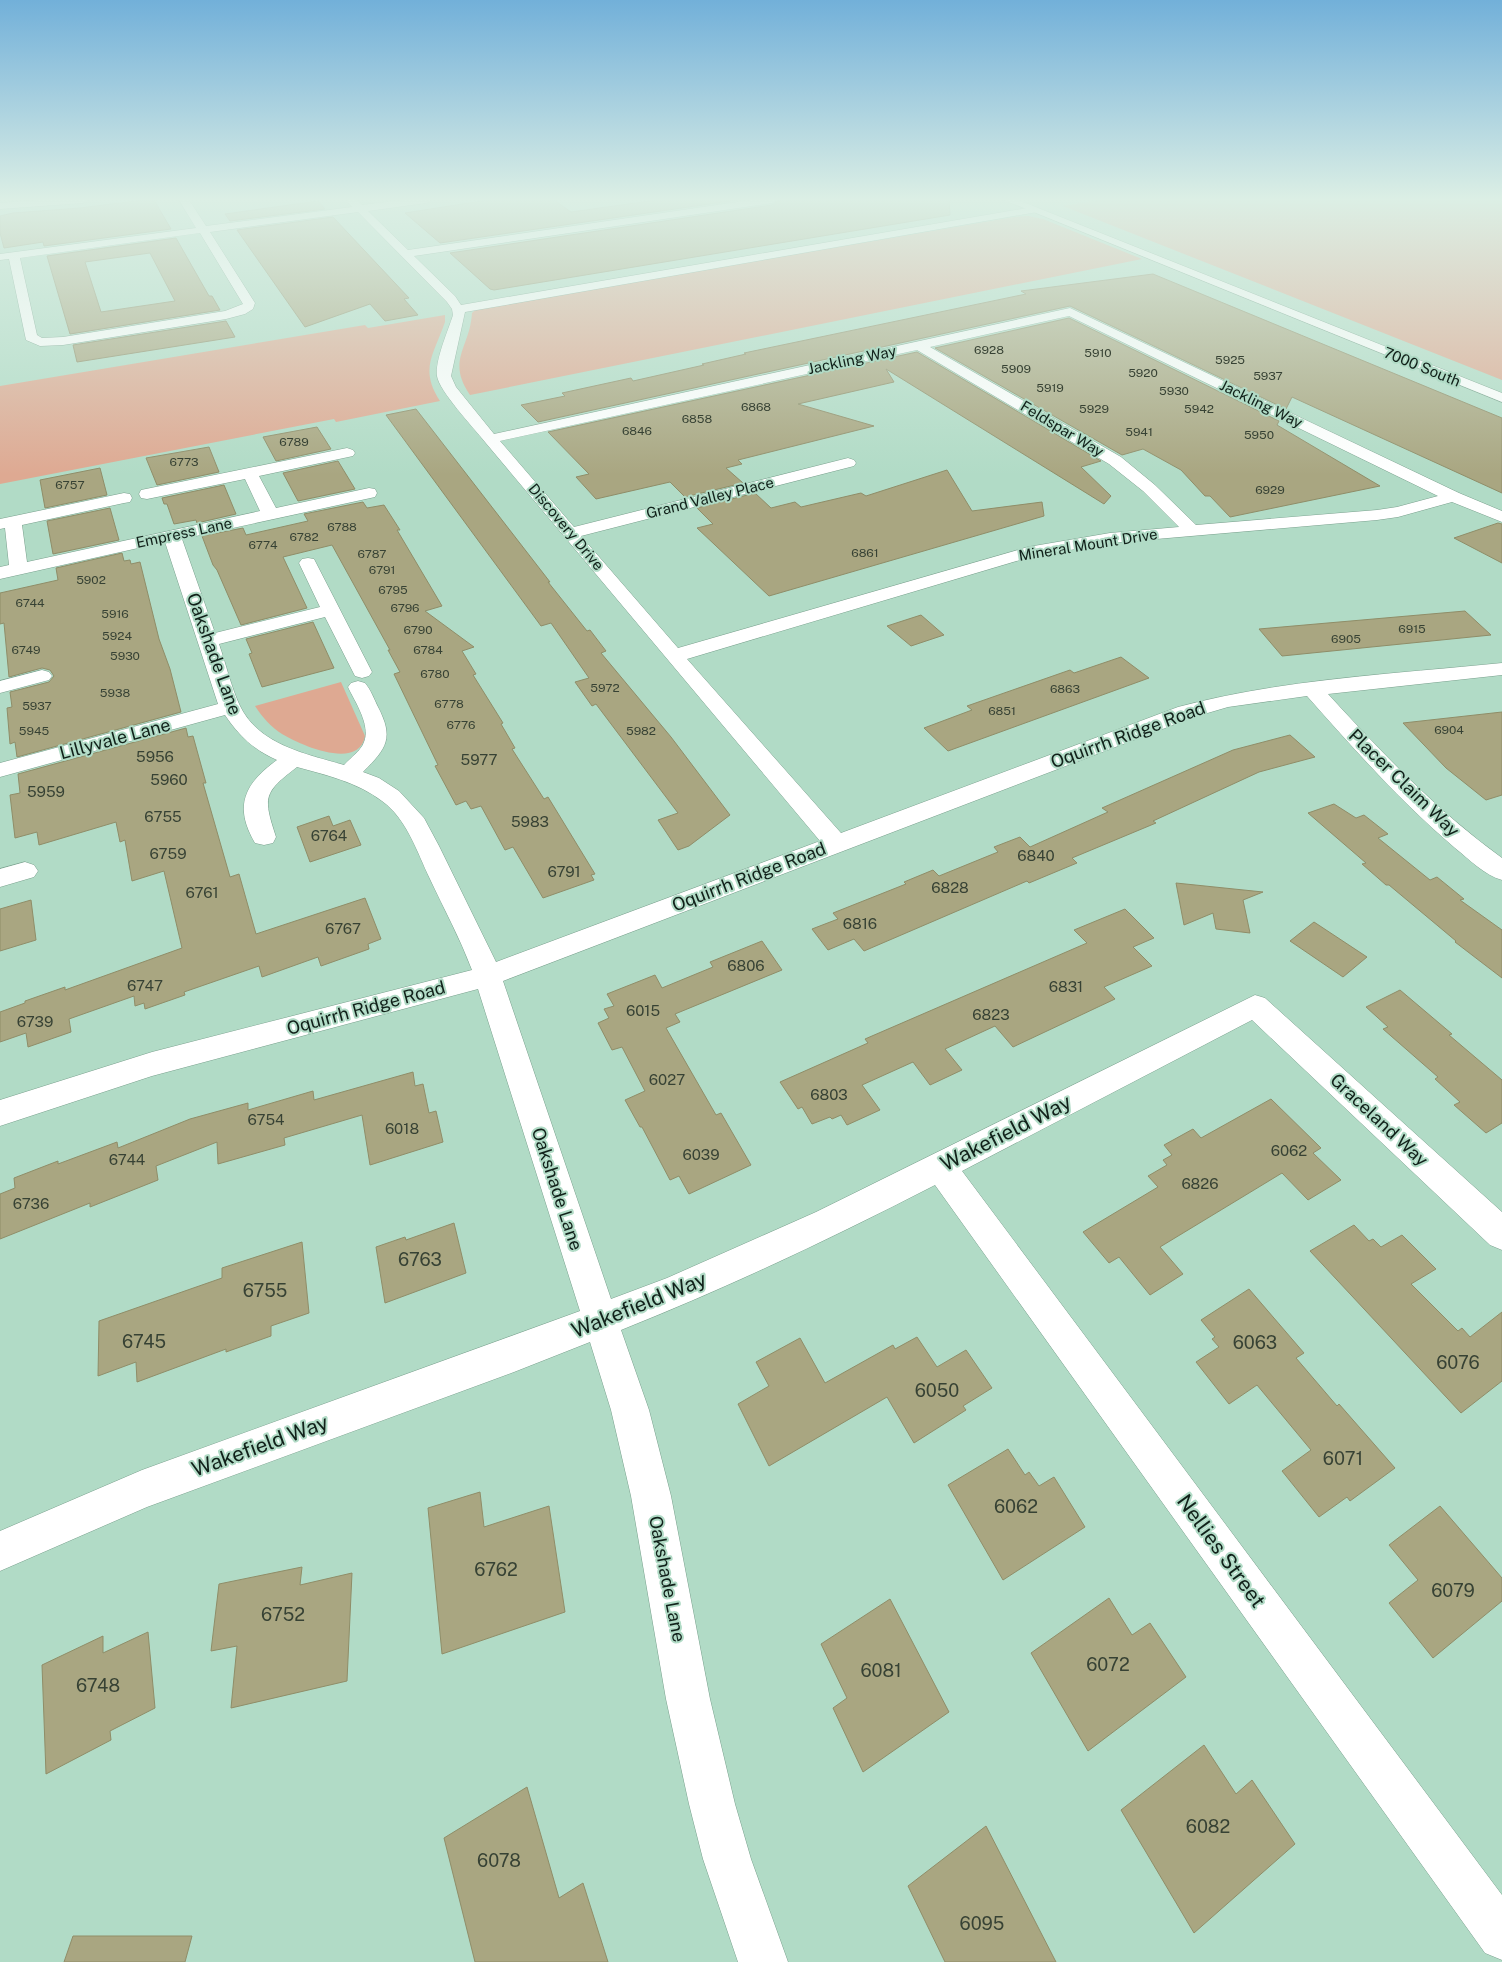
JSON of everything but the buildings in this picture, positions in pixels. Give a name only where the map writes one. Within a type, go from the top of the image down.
[{"type":"street","points":[[21,292],[31,337],[40,342],[82,338],[226,314],[245,309],[249,306],[249,302],[242,292]]},
{"type":"street","points":[[443,292],[458,309],[559,292]]},
{"type":"street","name":"7000 South","points":[[1236,292],[1502,398]]},
{"type":"street","name":"Discovery Drive","points":[[458,309],[459,315],[445,365],[444,376],[449,388],[674,656],[836,844]]},
{"type":"street","name":"Jackling Way","points":[[490,439],[1070,312],[1453,497],[1502,518]]},
{"type":"street","name":"Feldspar Way","points":[[920,346],[1102,452],[1131,471],[1191,530]]},
{"type":"street","points":[[147,494],[347,453]]},
{"type":"street","name":"Grand Valley Place","points":[[572,533],[848,463]]},
{"type":"street","points":[[250,473],[270,514]]},
{"type":"street","name":"Empress Lane","points":[[0,574],[369,492]]},
{"type":"street","name":"Mineral Mount Drive","points":[[674,656],[1028,552],[1110,538],[1377,515],[1453,497]]},
{"type":"street","points":[[19,569],[6,523],[124,498]]},
{"type":"street","name":"Oakshade Lane","points":[[172,536],[230,707],[236,719],[245,730],[266,747],[292,759],[349,773],[378,787],[401,805],[415,823],[475,944],[488,976],[630,1410],[647,1478],[688,1699],[712,1804],[728,1859],[763,1962]]},
{"type":"street","points":[[308,563],[331,610],[376,723],[378,735],[374,747],[349,773]]},
{"type":"street","points":[[208,641],[331,610]]},
{"type":"street","name":"Oquirrh Ridge Road","points":[[0,1113],[152,1064],[488,976],[1186,712],[1247,697],[1502,669]]},
{"type":"street","points":[[0,686],[42,676]]},
{"type":"street","name":"Placer Claim Way","points":[[1312,689],[1390,774],[1438,820],[1502,871]]},
{"type":"street","name":"Lillyvale Lane","points":[[0,770],[230,707]]},
{"type":"street","points":[[264,836],[256,811],[256,799],[266,781],[292,759]]},
{"type":"street","points":[[0,878],[24,871]]},
{"type":"street","name":"Wakefield Way","points":[[0,1551],[142,1489],[601,1321],[674,1292],[828,1223],[1255,1006]]},
{"type":"street","name":"Graceland Way","points":[[1255,1006],[1502,1234]]},
{"type":"street","name":"Nellies Street","points":[[940,1166],[1502,1936]]},
{"type":"shaded area","points":[[576,292],[981,292],[470,395],[463,383],[460,372],[461,354],[472,313],[485,307]]},
{"type":"shaded area","points":[[1279,292],[1502,292],[1502,380]]},
{"type":"shaded area","points":[[445,315],[445,322],[430,362],[429,370],[430,380],[440,401],[336,422],[334,419],[0,484],[0,386],[365,325],[368,328]]},
{"type":"shaded area","points":[[341,682],[365,736],[360,746],[352,752],[341,754],[328,752],[290,739],[270,725],[255,706]]}]
